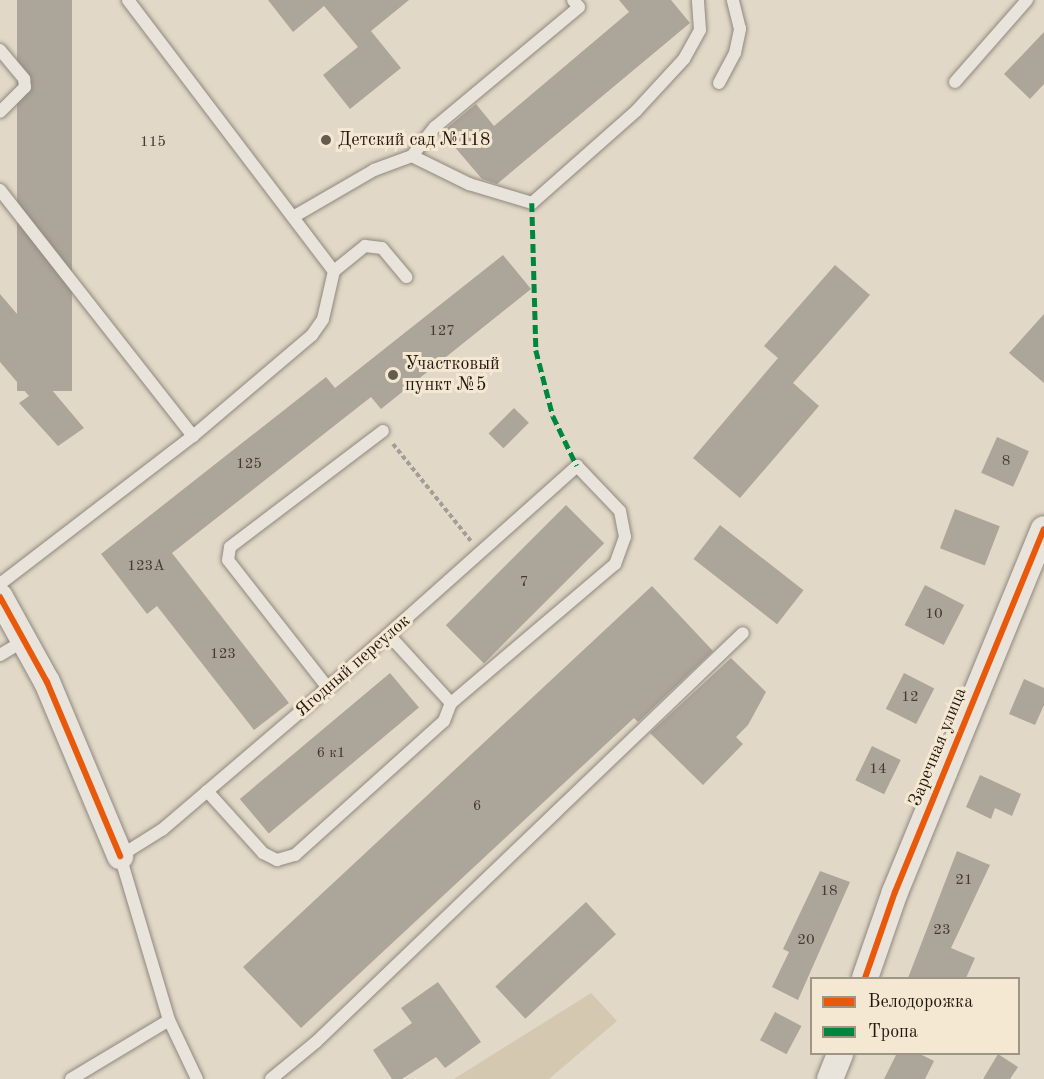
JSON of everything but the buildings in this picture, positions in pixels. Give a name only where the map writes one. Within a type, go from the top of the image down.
[{"type":"street","name":"Заречная улица","points":[[865,977],[895,892],[1044,529]]},
{"type":"street","points":[[0,597],[26,639],[120,856]]},
{"type":"street","points":[[830,1079],[839,1055]]},
{"type":"lane","points":[[128,0],[334,271]]},
{"type":"lane","points":[[293,217],[374,170],[411,156],[435,127],[579,7],[573,0]]},
{"type":"lane","points":[[411,156],[469,184],[531,203],[636,111],[684,59],[700,30],[698,0]]},
{"type":"lane","points":[[719,83],[735,53],[740,29],[733,0]]},
{"type":"lane","points":[[955,82],[1027,0]]},
{"type":"lane","points":[[0,50],[24,79],[25,87],[0,112]]},
{"type":"lane","points":[[0,190],[193,436]]},
{"type":"lane","points":[[0,584],[193,436],[312,335],[323,319],[334,271],[365,246],[382,248],[406,277]]},
{"type":"lane","points":[[328,688],[228,560],[230,547],[383,431]]},
{"type":"lane","name":"Ягодный переулок","points":[[120,856],[163,829],[482,554],[577,466],[620,511],[625,537],[615,564],[451,703]]},
{"type":"lane","points":[[271,1079],[316,1042],[743,633]]},
{"type":"lane","points":[[207,791],[263,853],[277,860],[295,855],[444,721],[451,703],[389,634]]},
{"type":"lane","points":[[0,655],[26,639]]},
{"type":"lane","points":[[120,856],[169,1020],[197,1079]]},
{"type":"lane","points":[[71,1079],[169,1020]]},
{"type":"path","points":[[383,431],[482,554]]},
{"type":"shaded area","points":[[591,993],[617,1021],[549,1079],[454,1079]]},
{"type":"marked path","points":[[532,203],[536,350],[553,416],[577,466]]},
{"type":"cycle path","points":[[865,977],[895,892],[1044,529]]},
{"type":"cycle path","points":[[0,597],[47,682],[120,856]]},
{"type":"place","name":"Детский сад №118","points":[[326,140]]},
{"type":"place","name":"Участковый пункт №5","points":[[393,375]]}]
